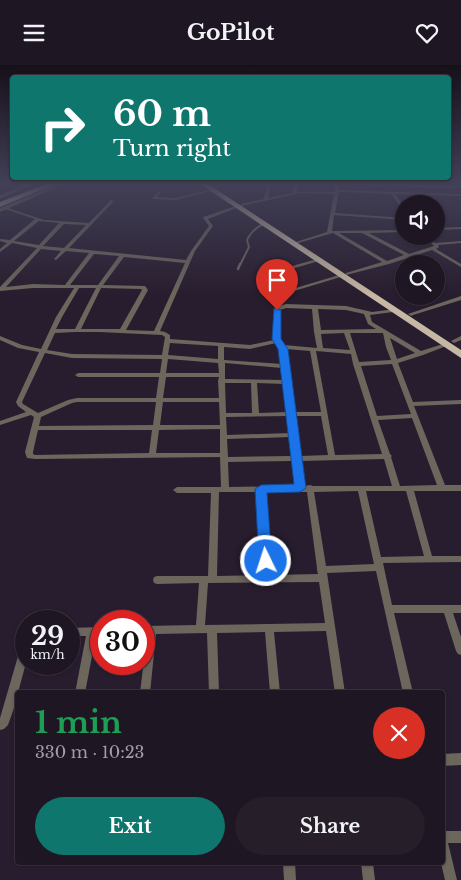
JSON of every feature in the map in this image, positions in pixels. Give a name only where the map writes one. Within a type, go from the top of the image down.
[{"type":"highway","points":[[258,220],[317,260],[411,314],[456,343],[461,355]]},
{"type":"highway","points":[[263,220],[298,242],[392,310],[456,343]]},
{"type":"street","points":[[0,251],[37,220]]},
{"type":"street","points":[[47,220],[89,224]]},
{"type":"street","points":[[56,259],[93,220]]},
{"type":"street","points":[[156,333],[193,251],[211,226],[208,220]]},
{"type":"street","points":[[332,232],[333,220]]},
{"type":"street","points":[[1,289],[63,222]]},
{"type":"street","points":[[445,229],[461,228]]},
{"type":"street","points":[[362,231],[407,255]]},
{"type":"street","points":[[298,242],[324,236],[332,232],[395,231]]},
{"type":"street","points":[[332,232],[387,263]]},
{"type":"street","points":[[0,239],[11,243],[40,247],[188,263]]},
{"type":"street","points":[[412,255],[434,247],[461,242]]},
{"type":"street","points":[[434,247],[461,266]]},
{"type":"street","points":[[66,287],[93,252]]},
{"type":"street","points":[[77,331],[100,286],[122,256]]},
{"type":"street","points":[[260,276],[317,260]]},
{"type":"street","points":[[282,293],[395,260]]},
{"type":"street","points":[[1,289],[33,286],[77,287],[120,285],[145,288],[122,331]]},
{"type":"street","points":[[35,414],[20,405],[19,402],[52,331],[77,287]]},
{"type":"street","points":[[411,314],[461,298]]},
{"type":"street","points":[[340,690],[322,574],[305,488],[296,459],[284,366],[276,334],[278,308],[286,306],[346,308],[377,314],[392,310]]},
{"type":"street","points":[[315,307],[316,349],[323,414],[332,458]]},
{"type":"street","points":[[366,313],[370,323],[421,354]]},
{"type":"street","points":[[52,331],[122,331],[167,334],[152,456]]},
{"type":"street","points":[[317,332],[385,332]]},
{"type":"street","points":[[385,332],[442,488]]},
{"type":"street","points":[[347,333],[397,488]]},
{"type":"street","points":[[0,338],[12,345],[72,356],[165,357],[284,366]]},
{"type":"street","points":[[167,341],[250,347],[280,344],[352,351]]},
{"type":"street","points":[[356,364],[395,362],[456,343]]},
{"type":"street","points":[[221,346],[225,489]]},
{"type":"street","points":[[78,375],[221,378],[286,383]]},
{"type":"street","points":[[254,382],[256,415]]},
{"type":"street","points":[[0,423],[77,400],[222,400]]},
{"type":"street","points":[[411,405],[461,402]]},
{"type":"street","points":[[35,414],[36,428],[29,452],[30,456],[35,457],[152,456],[296,459],[388,456]]},
{"type":"street","points":[[222,415],[323,414]]},
{"type":"street","points":[[374,418],[415,416]]},
{"type":"street","points":[[36,428],[223,427]]},
{"type":"street","points":[[223,437],[293,435]]},
{"type":"street","points":[[360,488],[407,690]]},
{"type":"street","points":[[408,488],[429,559]]},
{"type":"street","points":[[176,490],[461,488]]},
{"type":"street","points":[[261,489],[267,579]]},
{"type":"street","points":[[200,629],[208,580],[215,490]]},
{"type":"street","points":[[157,580],[267,579],[322,574],[378,563],[429,559],[461,559]]},
{"type":"street","points":[[388,609],[461,609]]},
{"type":"street","points":[[447,609],[461,651]]},
{"type":"street","points":[[155,630],[329,627]]},
{"type":"street","points":[[269,628],[275,690]]},
{"type":"street","points":[[212,629],[214,690]]},
{"type":"street","points":[[81,690],[90,657]]},
{"type":"street","points":[[0,725],[8,711],[18,675]]},
{"type":"street","points":[[145,690],[146,675]]},
{"type":"street","points":[[445,760],[461,759]]},
{"type":"street","points":[[445,837],[461,837]]},
{"type":"street","points":[[445,855],[451,880]]},
{"type":"street","points":[[289,865],[290,880]]},
{"type":"street","points":[[367,865],[369,880]]},
{"type":"lane","points":[[238,269],[249,247],[247,240],[251,232],[255,227],[263,224]]},
{"type":"route","points":[[266,561],[261,489],[300,488],[283,349],[276,339],[277,310]]}]
